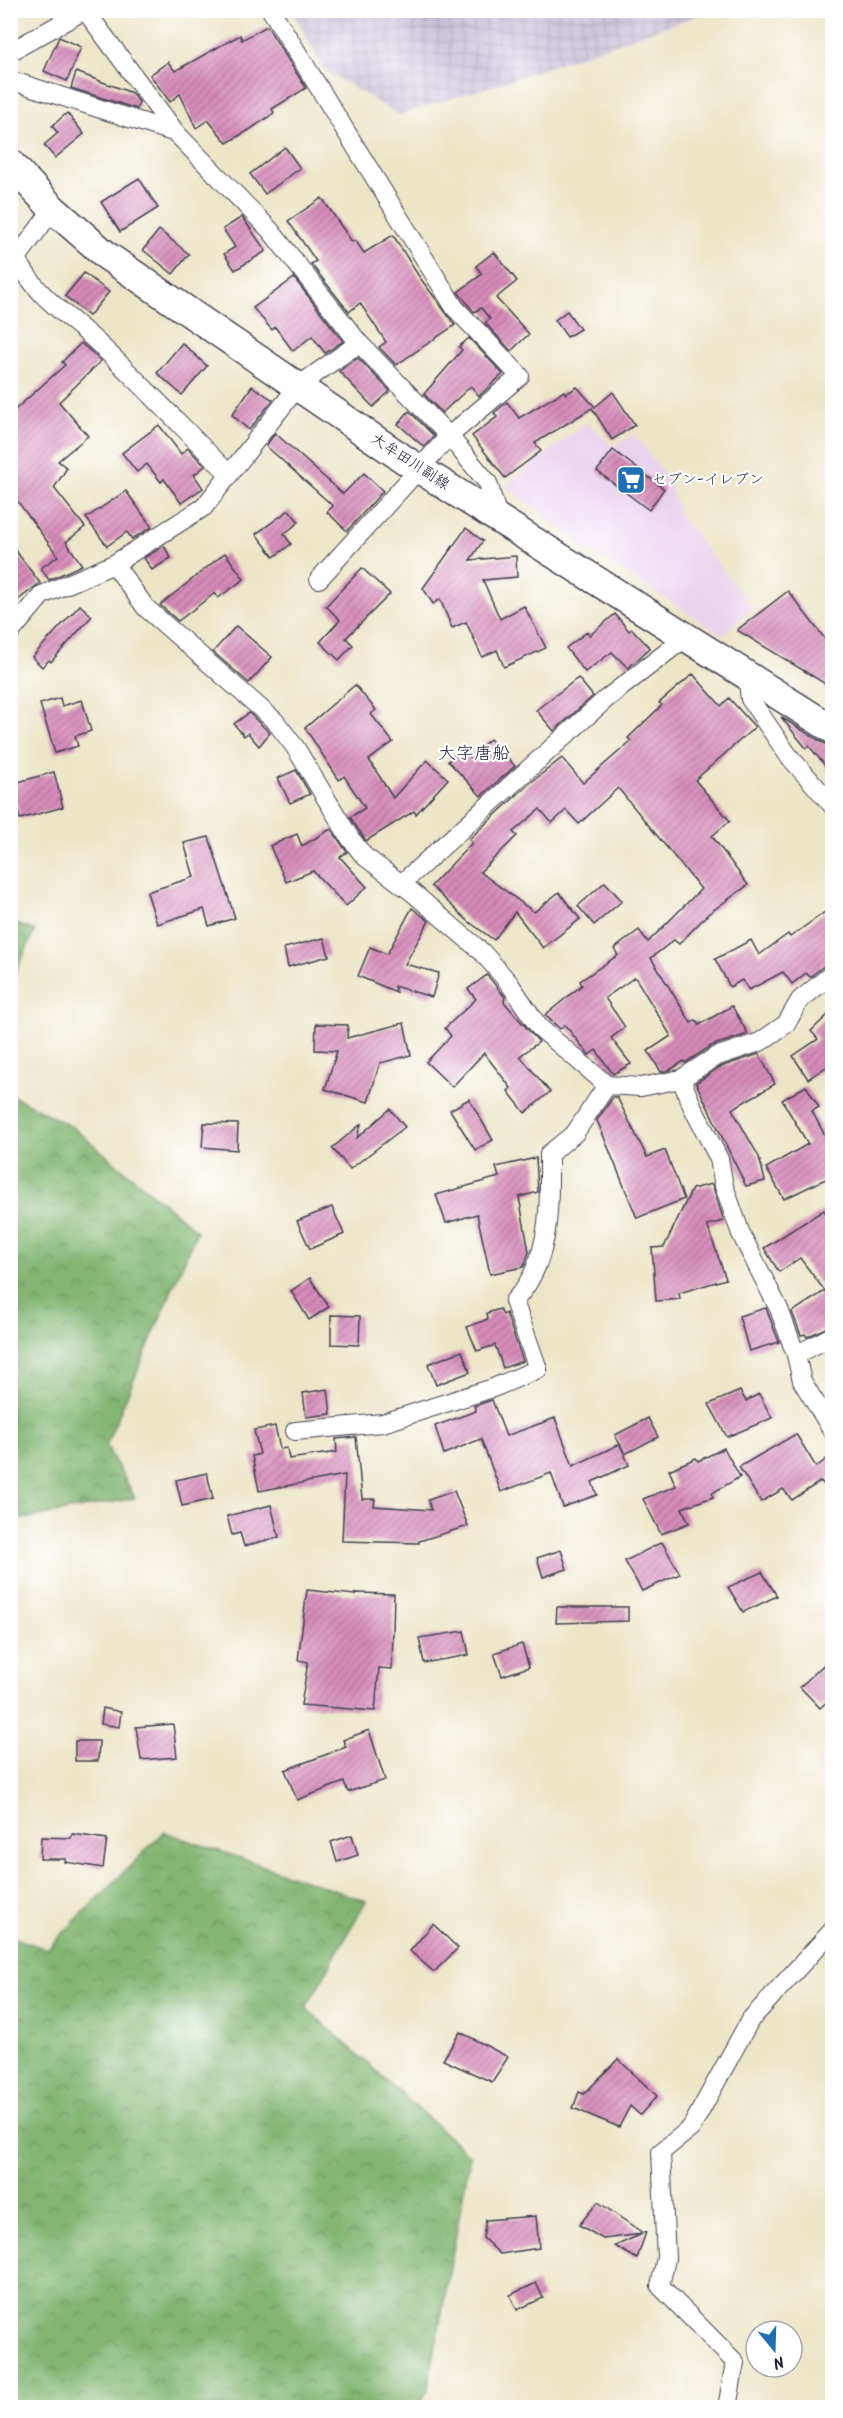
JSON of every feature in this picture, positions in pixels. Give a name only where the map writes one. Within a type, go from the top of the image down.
[{"type":"main road","name":"大牟田川副線","points":[[10,163],[53,209],[107,256],[419,469],[832,729]]},
{"type":"street","points":[[271,10],[455,308],[520,376],[448,436],[319,579]]},
{"type":"street","points":[[10,52],[85,11],[176,133],[270,230],[359,343],[448,436],[488,483],[499,520]]},
{"type":"street","points":[[10,80],[176,133]]},
{"type":"street","points":[[53,209],[17,258],[24,274],[52,306],[97,342],[228,473]]},
{"type":"street","points":[[10,633],[42,595],[114,564],[204,507],[228,473],[298,386],[359,343]]},
{"type":"street","points":[[114,564],[146,608],[275,721],[295,747],[350,838],[364,856],[482,952],[509,983],[539,1027],[607,1085],[641,1087],[681,1078],[716,1056],[760,1042],[786,1024],[800,1000],[832,974]]},
{"type":"street","points":[[401,885],[606,699],[685,638]]},
{"type":"street","points":[[747,675],[750,699],[788,755],[832,805]]},
{"type":"street","points":[[681,1078],[719,1160],[723,1186],[741,1234],[779,1309],[802,1380],[832,1430]]},
{"type":"street","points":[[295,1431],[383,1423],[493,1388],[538,1369],[514,1301],[528,1286],[544,1250],[549,1154],[575,1133],[607,1085]]},
{"type":"street","points":[[796,1356],[832,1336]]},
{"type":"street","points":[[727,2408],[735,2362],[660,2286],[666,2258],[661,2152],[692,2128],[750,2020],[832,1931]]},
{"type":"shaded area","points":[[292,11],[710,11],[502,83],[399,115],[324,70]]},
{"type":"shaded area","points":[[587,423],[614,447],[634,434],[669,481],[679,515],[752,607],[723,635],[587,549],[505,485]]},
{"type":"green space","points":[[11,922],[35,931],[11,981]]},
{"type":"green space","points":[[11,1095],[72,1127],[197,1231],[106,1445],[135,1498],[11,1521]]},
{"type":"green space","points":[[164,1832],[366,1901],[306,2008],[470,2156],[428,2389],[418,2407],[11,2407],[11,1937],[47,1949]]},
{"type":"building","points":[[267,26],[306,88],[272,109],[274,113],[227,143],[208,120],[196,128],[180,94],[170,102],[150,75],[168,62],[175,71],[240,35],[242,40]]},
{"type":"building","points":[[59,37],[81,47],[67,81],[44,71]]},
{"type":"building","points":[[76,72],[132,93],[139,102],[137,109],[71,88]]},
{"type":"building","points":[[67,113],[84,134],[55,158],[44,145],[58,133],[52,126]]},
{"type":"building","points":[[285,147],[300,168],[265,194],[250,174]]},
{"type":"building","points":[[139,178],[158,208],[120,232],[101,202]]},
{"type":"building","points":[[322,198],[352,242],[355,240],[364,253],[393,235],[418,275],[455,325],[396,365],[379,347],[386,342],[360,303],[349,312],[311,264],[316,261],[288,221]]},
{"type":"building","points":[[242,217],[266,251],[235,270],[224,254],[235,247],[223,229]]},
{"type":"building","points":[[159,230],[189,254],[173,274],[143,250]]},
{"type":"building","points":[[494,252],[517,281],[496,298],[529,334],[511,351],[485,323],[490,319],[481,308],[474,312],[458,292],[482,274],[476,266]]},
{"type":"building","points":[[84,273],[109,292],[89,316],[65,296]]},
{"type":"building","points":[[294,278],[343,341],[325,353],[312,336],[293,351],[275,327],[272,330],[253,308]]},
{"type":"building","points":[[567,311],[580,329],[567,337],[555,320]]},
{"type":"building","points":[[469,338],[503,374],[479,396],[471,386],[442,413],[424,394],[462,350],[459,347]]},
{"type":"building","points":[[81,343],[101,361],[59,402],[88,436],[58,461],[67,468],[54,488],[85,527],[66,542],[82,565],[49,580],[41,568],[58,556],[10,491],[10,414],[65,365],[62,362]]},
{"type":"building","points":[[182,343],[207,366],[182,395],[157,373]]},
{"type":"building","points":[[358,358],[390,391],[373,407],[339,371]]},
{"type":"building","points":[[252,386],[273,400],[249,430],[232,415]]},
{"type":"building","points":[[577,387],[595,407],[613,392],[635,425],[612,440],[592,408],[535,443],[541,451],[505,478],[472,436],[497,417],[494,413],[507,402],[519,418],[564,391],[566,394]]},
{"type":"building","points":[[409,411],[434,436],[424,447],[398,424]]},
{"type":"building","points":[[159,425],[181,454],[188,448],[205,466],[194,475],[203,488],[181,503],[164,479],[161,482],[147,464],[137,472],[122,453]]},
{"type":"building","points":[[275,433],[343,494],[364,473],[383,491],[347,531],[327,512],[333,506],[266,446]]},
{"type":"building","name":"セブン-イレブン","points":[[613,450],[664,489],[649,510],[597,471]]},
{"type":"building","points":[[126,491],[152,527],[132,539],[127,532],[107,546],[86,518]]},
{"type":"building","points":[[289,510],[299,522],[284,534],[291,544],[274,557],[256,534]]},
{"type":"building","points":[[466,528],[483,541],[470,560],[516,556],[517,577],[483,580],[500,619],[524,606],[546,648],[504,667],[497,650],[482,657],[466,622],[452,628],[440,599],[433,604],[423,588]]},
{"type":"building","points":[[10,543],[40,583],[10,606]]},
{"type":"building","points":[[164,546],[171,558],[152,570],[144,558]]},
{"type":"building","points":[[225,553],[244,579],[218,598],[215,593],[178,621],[160,605]]},
{"type":"building","points":[[362,568],[390,594],[346,638],[353,645],[339,660],[320,642],[340,620],[326,606]]},
{"type":"building","points":[[788,591],[832,648],[832,688],[737,630]]},
{"type":"building","points":[[80,605],[92,616],[51,662],[49,660],[42,667],[32,657]]},
{"type":"building","points":[[615,614],[629,631],[632,629],[650,648],[628,668],[612,652],[585,672],[566,648],[587,632],[590,635]]},
{"type":"building","points":[[236,626],[272,657],[249,683],[213,652]]},
{"type":"building","points":[[693,674],[721,706],[729,698],[755,727],[695,780],[730,821],[712,836],[748,885],[708,914],[679,944],[674,940],[651,958],[691,1023],[696,1020],[699,1025],[732,1006],[748,1034],[711,1046],[685,1063],[684,1061],[670,1070],[661,1072],[648,1051],[671,1036],[635,977],[605,998],[625,1027],[611,1038],[631,1064],[613,1074],[596,1050],[589,1055],[565,1025],[560,1029],[545,1015],[582,985],[580,981],[618,955],[614,949],[639,930],[648,942],[701,889],[618,788],[579,824],[566,810],[552,823],[540,809],[513,832],[517,836],[480,872],[534,912],[559,892],[580,919],[543,948],[515,912],[494,940],[468,921],[431,886],[472,843],[469,839],[530,783],[562,758],[583,783],[631,741],[628,738],[662,705],[659,703]]},
{"type":"building","points":[[578,678],[593,696],[554,731],[536,710]]},
{"type":"building","points":[[355,685],[376,710],[371,714],[393,742],[369,760],[393,798],[427,760],[448,779],[416,814],[414,811],[366,841],[350,817],[365,808],[344,776],[339,780],[305,728]]},
{"type":"building","points":[[60,698],[62,706],[82,700],[91,731],[75,736],[78,746],[55,753],[40,704]]},
{"type":"building","points":[[249,713],[270,733],[259,746],[248,733],[244,736],[234,724]]},
{"type":"building","points":[[781,717],[823,743],[832,745],[832,774],[809,746],[806,748]]},
{"type":"building","points":[[490,739],[515,766],[481,796],[448,761],[462,748],[470,757]]},
{"type":"building","points":[[296,770],[310,794],[290,803],[278,778]]},
{"type":"building","points":[[54,772],[63,807],[20,819],[11,784]]},
{"type":"building","points":[[331,829],[347,852],[340,857],[367,887],[346,906],[313,871],[286,882],[270,846],[297,834],[302,846]]},
{"type":"building","points":[[209,837],[235,918],[209,926],[204,909],[157,924],[147,892],[194,877],[184,843]]},
{"type":"building","points":[[605,882],[622,901],[594,925],[578,906]]},
{"type":"building","points":[[832,907],[832,963],[825,965],[810,977],[806,973],[792,984],[783,972],[749,990],[742,980],[730,987],[715,959],[751,940],[759,955],[788,934],[790,937]]},
{"type":"building","points":[[412,908],[429,921],[405,964],[439,973],[432,997],[394,986],[396,992],[358,976],[370,947],[387,954]]},
{"type":"building","points":[[324,938],[329,956],[288,967],[284,948]]},
{"type":"building","points":[[487,975],[505,997],[504,1002],[539,1042],[520,1056],[550,1092],[525,1113],[508,1091],[511,1088],[484,1053],[452,1087],[426,1062],[451,1036],[445,1028],[476,999],[468,989]]},
{"type":"building","points":[[832,1011],[832,1054],[827,1056],[832,1063],[808,1079],[793,1056],[818,1039],[811,1031]]},
{"type":"building","points":[[404,1023],[411,1055],[380,1063],[368,1102],[325,1089],[337,1051],[315,1050],[316,1024],[348,1025],[347,1038]]},
{"type":"building","points":[[759,1054],[775,1084],[732,1109],[759,1157],[765,1181],[746,1186],[696,1083],[720,1067]]},
{"type":"building","points":[[806,1086],[819,1107],[812,1111],[832,1149],[832,1176],[784,1199],[766,1168],[808,1144],[782,1100]]},
{"type":"building","points":[[613,1097],[617,1097],[647,1157],[665,1150],[684,1199],[637,1218],[597,1120]]},
{"type":"building","points":[[469,1099],[493,1140],[475,1150],[450,1110]]},
{"type":"building","points":[[390,1109],[405,1127],[350,1169],[332,1148],[361,1124],[357,1138]]},
{"type":"building","points":[[204,1123],[238,1124],[237,1150],[202,1147]]},
{"type":"building","points":[[536,1158],[538,1192],[519,1197],[529,1252],[525,1264],[523,1267],[490,1274],[477,1214],[446,1223],[436,1195],[499,1177],[496,1167]]},
{"type":"building","points":[[712,1184],[724,1221],[707,1225],[726,1279],[679,1293],[680,1299],[656,1301],[652,1248],[664,1247],[692,1189]]},
{"type":"building","points":[[332,1207],[344,1234],[310,1249],[297,1221]]},
{"type":"building","points":[[824,1210],[832,1223],[832,1325],[807,1337],[805,1334],[801,1335],[792,1312],[825,1291],[800,1258],[779,1272],[764,1248]]},
{"type":"building","points":[[310,1278],[329,1307],[309,1320],[291,1291]]},
{"type":"building","points":[[766,1308],[779,1342],[749,1351],[739,1316]]},
{"type":"building","points":[[500,1309],[503,1315],[506,1313],[523,1361],[503,1368],[495,1345],[477,1351],[467,1327],[488,1319],[487,1313]]},
{"type":"building","points":[[331,1315],[360,1316],[359,1345],[331,1344]]},
{"type":"building","points":[[462,1351],[470,1372],[436,1385],[428,1364]]},
{"type":"building","points":[[328,1389],[331,1414],[306,1417],[303,1393]]},
{"type":"building","points":[[740,1391],[746,1401],[759,1394],[772,1418],[727,1437],[709,1404]]},
{"type":"building","points":[[492,1400],[506,1436],[555,1418],[573,1466],[620,1444],[629,1465],[592,1482],[597,1495],[563,1507],[551,1473],[501,1492],[481,1439],[444,1454],[435,1426],[476,1411],[474,1406]]},
{"type":"building","points":[[648,1418],[658,1437],[625,1454],[615,1435]]},
{"type":"building","points":[[275,1426],[280,1449],[287,1448],[289,1459],[337,1452],[336,1439],[356,1437],[362,1499],[375,1499],[374,1506],[431,1510],[428,1500],[454,1491],[468,1526],[419,1541],[419,1543],[342,1541],[345,1475],[259,1491],[252,1456],[260,1454],[254,1430]]},
{"type":"building","points":[[796,1434],[816,1467],[832,1455],[832,1477],[823,1484],[821,1481],[792,1500],[783,1489],[761,1502],[739,1467]]},
{"type":"building","points":[[724,1448],[740,1477],[712,1493],[713,1497],[682,1508],[689,1523],[661,1534],[643,1499],[676,1486],[669,1470],[696,1458],[698,1461]]},
{"type":"building","points":[[207,1473],[213,1499],[182,1506],[176,1480]]},
{"type":"building","points":[[271,1505],[279,1537],[244,1546],[240,1533],[232,1535],[227,1516]]},
{"type":"building","points":[[662,1542],[680,1574],[642,1591],[625,1561]]},
{"type":"building","points":[[561,1550],[567,1569],[543,1577],[537,1558]]},
{"type":"building","points":[[762,1572],[777,1596],[743,1612],[728,1587]]},
{"type":"building","points":[[307,1590],[355,1595],[355,1593],[394,1594],[392,1669],[379,1668],[375,1711],[301,1705],[308,1662],[298,1660]]},
{"type":"building","points":[[557,1607],[628,1607],[628,1621],[556,1623]]},
{"type":"building","points":[[464,1631],[469,1655],[424,1663],[419,1638]]},
{"type":"building","points":[[522,1644],[529,1667],[502,1676],[494,1653]]},
{"type":"building","points":[[832,1657],[832,1697],[820,1708],[800,1687]]},
{"type":"building","points":[[103,1708],[121,1712],[119,1727],[101,1724]]},
{"type":"building","points":[[173,1724],[177,1757],[141,1760],[136,1727]]},
{"type":"building","points":[[369,1730],[385,1780],[348,1792],[344,1782],[297,1800],[285,1770],[346,1747],[343,1740]]},
{"type":"building","points":[[75,1741],[99,1741],[98,1761],[75,1761]]},
{"type":"building","points":[[72,1834],[107,1839],[103,1868],[65,1862],[66,1859],[40,1859],[41,1837],[71,1838]]},
{"type":"building","points":[[352,1835],[358,1855],[337,1862],[331,1842]]},
{"type":"building","points":[[433,1924],[458,1948],[434,1972],[410,1951]]},
{"type":"building","points":[[460,2032],[508,2057],[492,2082],[443,2060]]},
{"type":"building","points":[[618,2059],[657,2096],[640,2115],[630,2106],[619,2127],[573,2108],[579,2092],[584,2094]]},
{"type":"building","points":[[598,2202],[643,2233],[646,2232],[637,2259],[615,2246],[642,2234],[603,2239],[579,2225]]},
{"type":"building","points":[[536,2216],[539,2248],[500,2254],[483,2238],[486,2220]]},
{"type":"building","points":[[536,2283],[543,2298],[517,2310],[510,2295]]},
{"type":"place","name":"セブン-イレブン","points":[[631,480]]},
{"type":"district","name":"大字唐船","points":[[474,754]]}]
